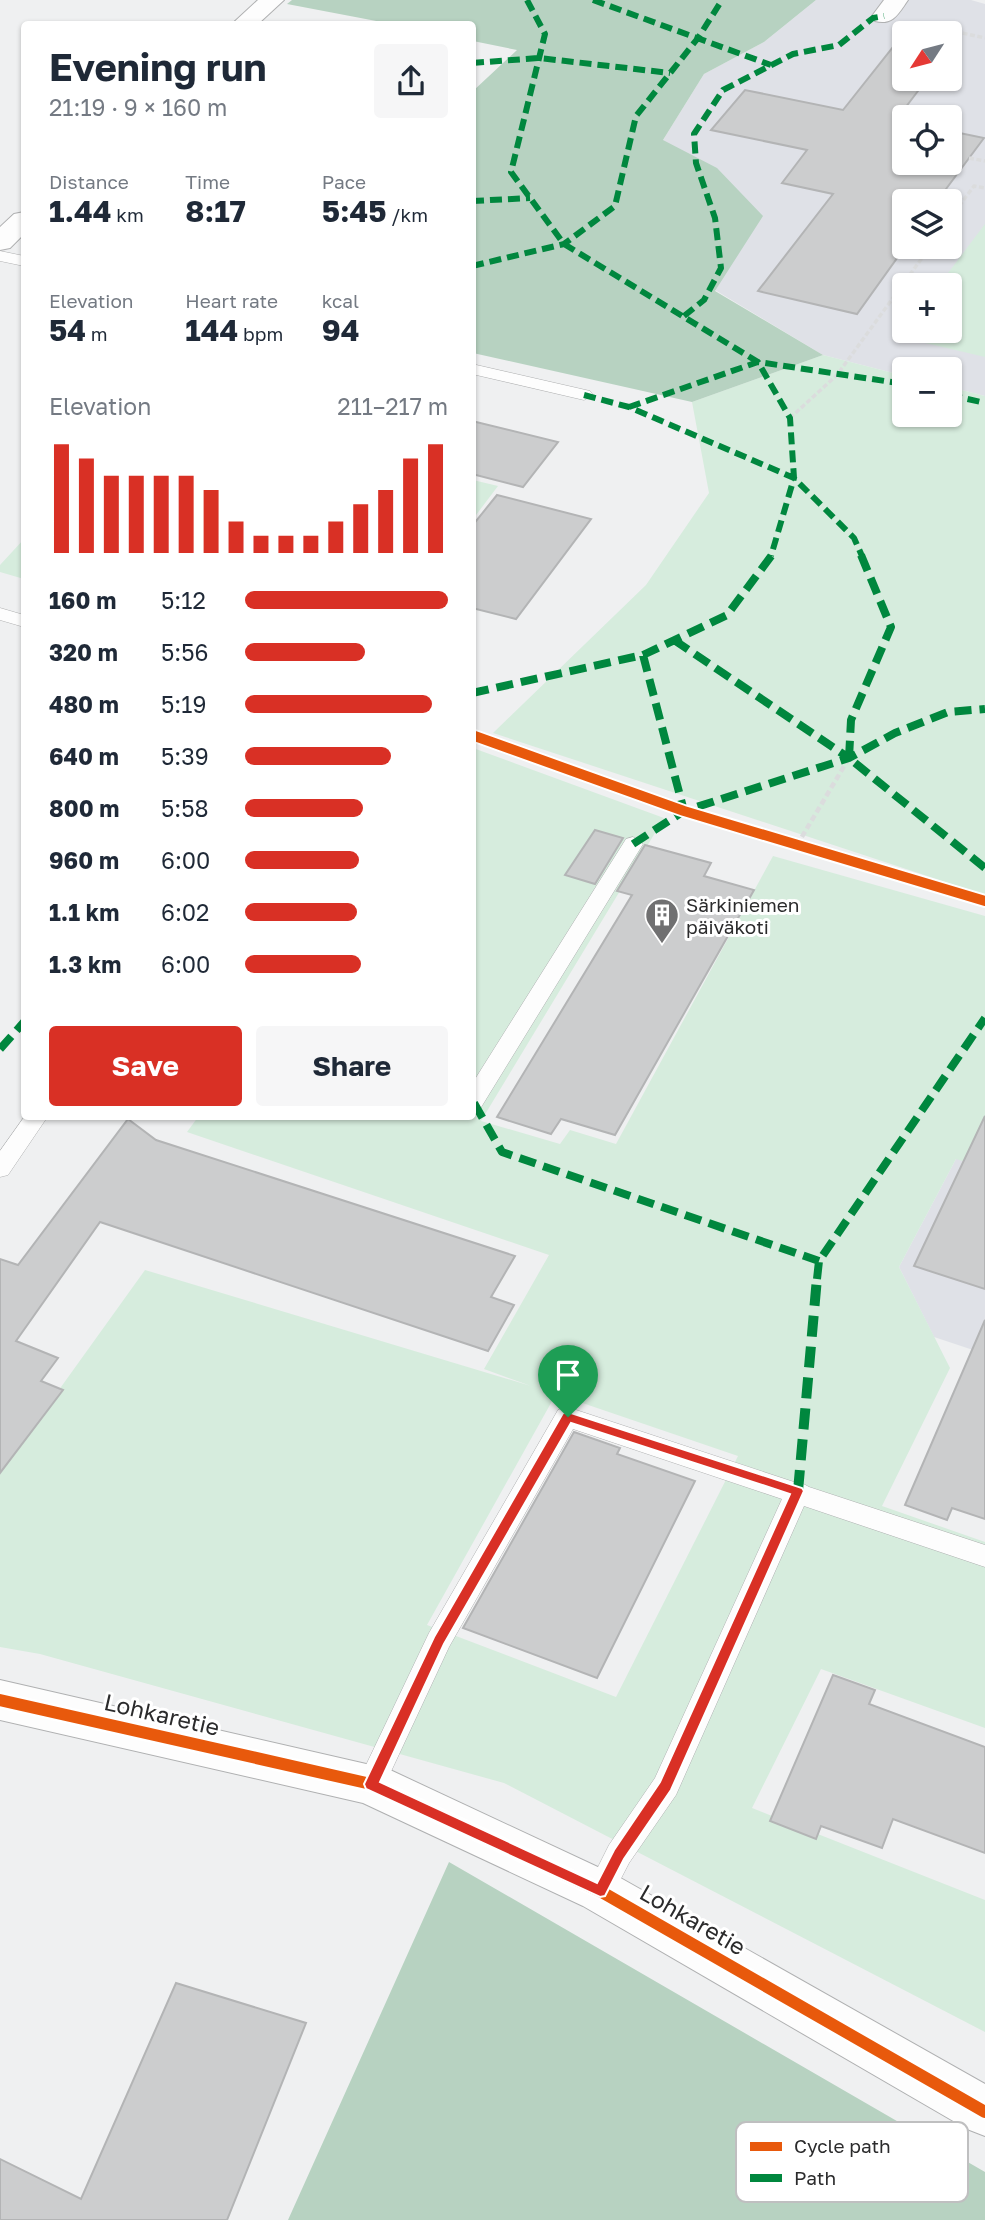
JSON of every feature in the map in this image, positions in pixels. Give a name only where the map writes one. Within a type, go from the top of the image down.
[{"type":"street","points":[[248,21],[272,0]]},
{"type":"street","points":[[0,242],[21,223]]},
{"type":"street","name":"Lohkaretie","points":[[0,1700],[371,1784],[600,1891],[985,2112]]},
{"type":"lane","points":[[0,256],[21,260]]},
{"type":"lane","points":[[476,370],[584,395]]},
{"type":"lane","points":[[0,614],[21,620]]},
{"type":"lane","points":[[476,1097],[633,844]]},
{"type":"lane","points":[[0,1169],[34,1120]]},
{"type":"lane","points":[[371,1784],[438,1641],[568,1417],[798,1491],[985,1556]]},
{"type":"lane","points":[[600,1891],[619,1854],[666,1786],[798,1491]]},
{"type":"path","points":[[890,8],[985,38]]},
{"type":"path","points":[[969,158],[985,161]]},
{"type":"path","points":[[962,202],[974,186],[985,188]]},
{"type":"path","points":[[790,418],[837,375],[921,259]]},
{"type":"path","points":[[797,845],[849,758]]},
{"type":"path","points":[[784,841],[810,848]]},
{"type":"shaded area","points":[[816,0],[971,0],[985,4],[985,396],[962,390],[962,357],[892,357],[892,373],[823,355],[715,290],[663,140],[704,74],[764,42]]},
{"type":"shaded area","points":[[985,1104],[985,1354],[934,1337],[899,1267]]},
{"type":"green space","points":[[292,0],[816,0],[764,42],[704,74],[663,140],[717,168],[763,216],[715,291],[823,355],[692,402],[476,354],[476,88],[517,50],[476,42],[476,21],[376,21],[287,4]]},
{"type":"green space","points":[[985,224],[985,357],[926,343],[962,343],[962,273],[948,273],[959,259],[962,259],[962,254]]},
{"type":"green space","points":[[823,355],[892,373],[892,427],[962,427],[962,390],[985,396],[985,895],[493,733],[646,585],[709,493],[692,402]]},
{"type":"green space","points":[[476,481],[498,486],[476,515]]},
{"type":"green space","points":[[21,542],[21,578],[0,572],[0,565]]},
{"type":"green space","points":[[476,749],[664,818],[481,1121],[560,1144],[570,1130],[616,1144],[773,856],[985,916],[985,1168],[956,1159],[899,1267],[950,1368],[882,1506],[985,1542],[985,1728],[821,1669],[752,1808],[985,1900],[985,2032],[504,1783],[40,1654],[0,1647],[0,1472],[145,1270],[531,1386],[484,1369],[549,1255],[187,1132],[196,1120],[476,1120]],"holes":[[[556,1394],[738,1456],[616,1697],[427,1625]]]},
{"type":"green space","points":[[449,1862],[899,2122],[736,2122],[736,2202],[968,2202],[968,2162],[985,2172],[985,2220],[288,2220]]},
{"type":"building","points":[[892,48],[892,91],[918,91],[907,105],[892,105],[892,175],[956,175],[946,189],[892,189],[892,259],[896,259],[857,314],[758,291],[833,194],[782,183],[807,150],[711,130],[745,90],[843,110]]},
{"type":"building","points":[[962,133],[984,138],[962,167]]},
{"type":"building","points":[[476,422],[558,442],[523,487],[476,475]]},
{"type":"building","points":[[497,495],[591,519],[516,619],[476,609],[476,521]]},
{"type":"building","points":[[595,830],[623,838],[595,884],[565,875]]},
{"type":"building","name":"Särkiniemen päiväkoti","points":[[645,845],[711,863],[704,876],[754,890],[615,1135],[561,1119],[551,1134],[497,1117],[632,895],[617,891]]},
{"type":"building","points":[[985,1116],[985,1289],[914,1266]]},
{"type":"building","points":[[129,1120],[156,1140],[515,1256],[491,1297],[514,1305],[488,1351],[100,1222],[16,1341],[58,1358],[41,1381],[63,1390],[0,1473],[0,1259],[18,1265]]},
{"type":"building","points":[[985,1320],[985,1519],[952,1508],[947,1520],[905,1505]]},
{"type":"building","points":[[574,1432],[620,1448],[617,1454],[695,1481],[597,1678],[463,1628]]},
{"type":"building","points":[[833,1675],[875,1690],[869,1704],[985,1747],[985,1853],[893,1819],[882,1848],[821,1826],[816,1839],[770,1821]]},
{"type":"building","points":[[176,1983],[306,2023],[227,2220],[0,2220],[0,2159],[81,2199]]},
{"type":"marked path","points":[[476,692],[643,655],[727,615],[775,551],[794,478],[790,418],[758,362],[564,244],[511,172],[545,34],[527,0]]},
{"type":"marked path","points":[[593,0],[771,65]]},
{"type":"marked path","points":[[476,265],[564,244],[615,206],[636,116],[698,38],[722,0]]},
{"type":"marked path","points":[[684,316],[704,300],[721,268],[715,218],[696,163],[694,134],[723,90],[793,54],[839,45],[873,18],[884,16]]},
{"type":"marked path","points":[[476,63],[539,58],[670,73]]},
{"type":"marked path","points":[[476,201],[530,198]]},
{"type":"marked path","points":[[629,407],[758,362],[892,382]]},
{"type":"marked path","points":[[584,395],[629,407],[794,478],[854,538],[891,627],[851,720],[849,758],[985,868]]},
{"type":"marked path","points":[[962,398],[985,403]]},
{"type":"marked path","points":[[674,640],[849,758]]},
{"type":"marked path","points":[[643,655],[684,811]]},
{"type":"marked path","points":[[633,844],[684,811],[849,758],[895,733],[948,712],[985,709]]},
{"type":"marked path","points":[[798,1491],[819,1261],[985,1018]]},
{"type":"marked path","points":[[0,1049],[21,1025]]},
{"type":"marked path","points":[[476,1106],[502,1152],[819,1261]]},
{"type":"cycle path","points":[[476,736],[684,811],[985,901]]},
{"type":"cycle path","points":[[0,1700],[371,1784],[600,1891],[985,2112]]},
{"type":"place","name":"Särkiniemen päiväkoti","points":[[662,945]]},
{"type":"route","points":[[568,1417],[798,1491],[666,1786],[619,1854],[600,1891],[371,1784],[438,1641],[568,1417]]}]
